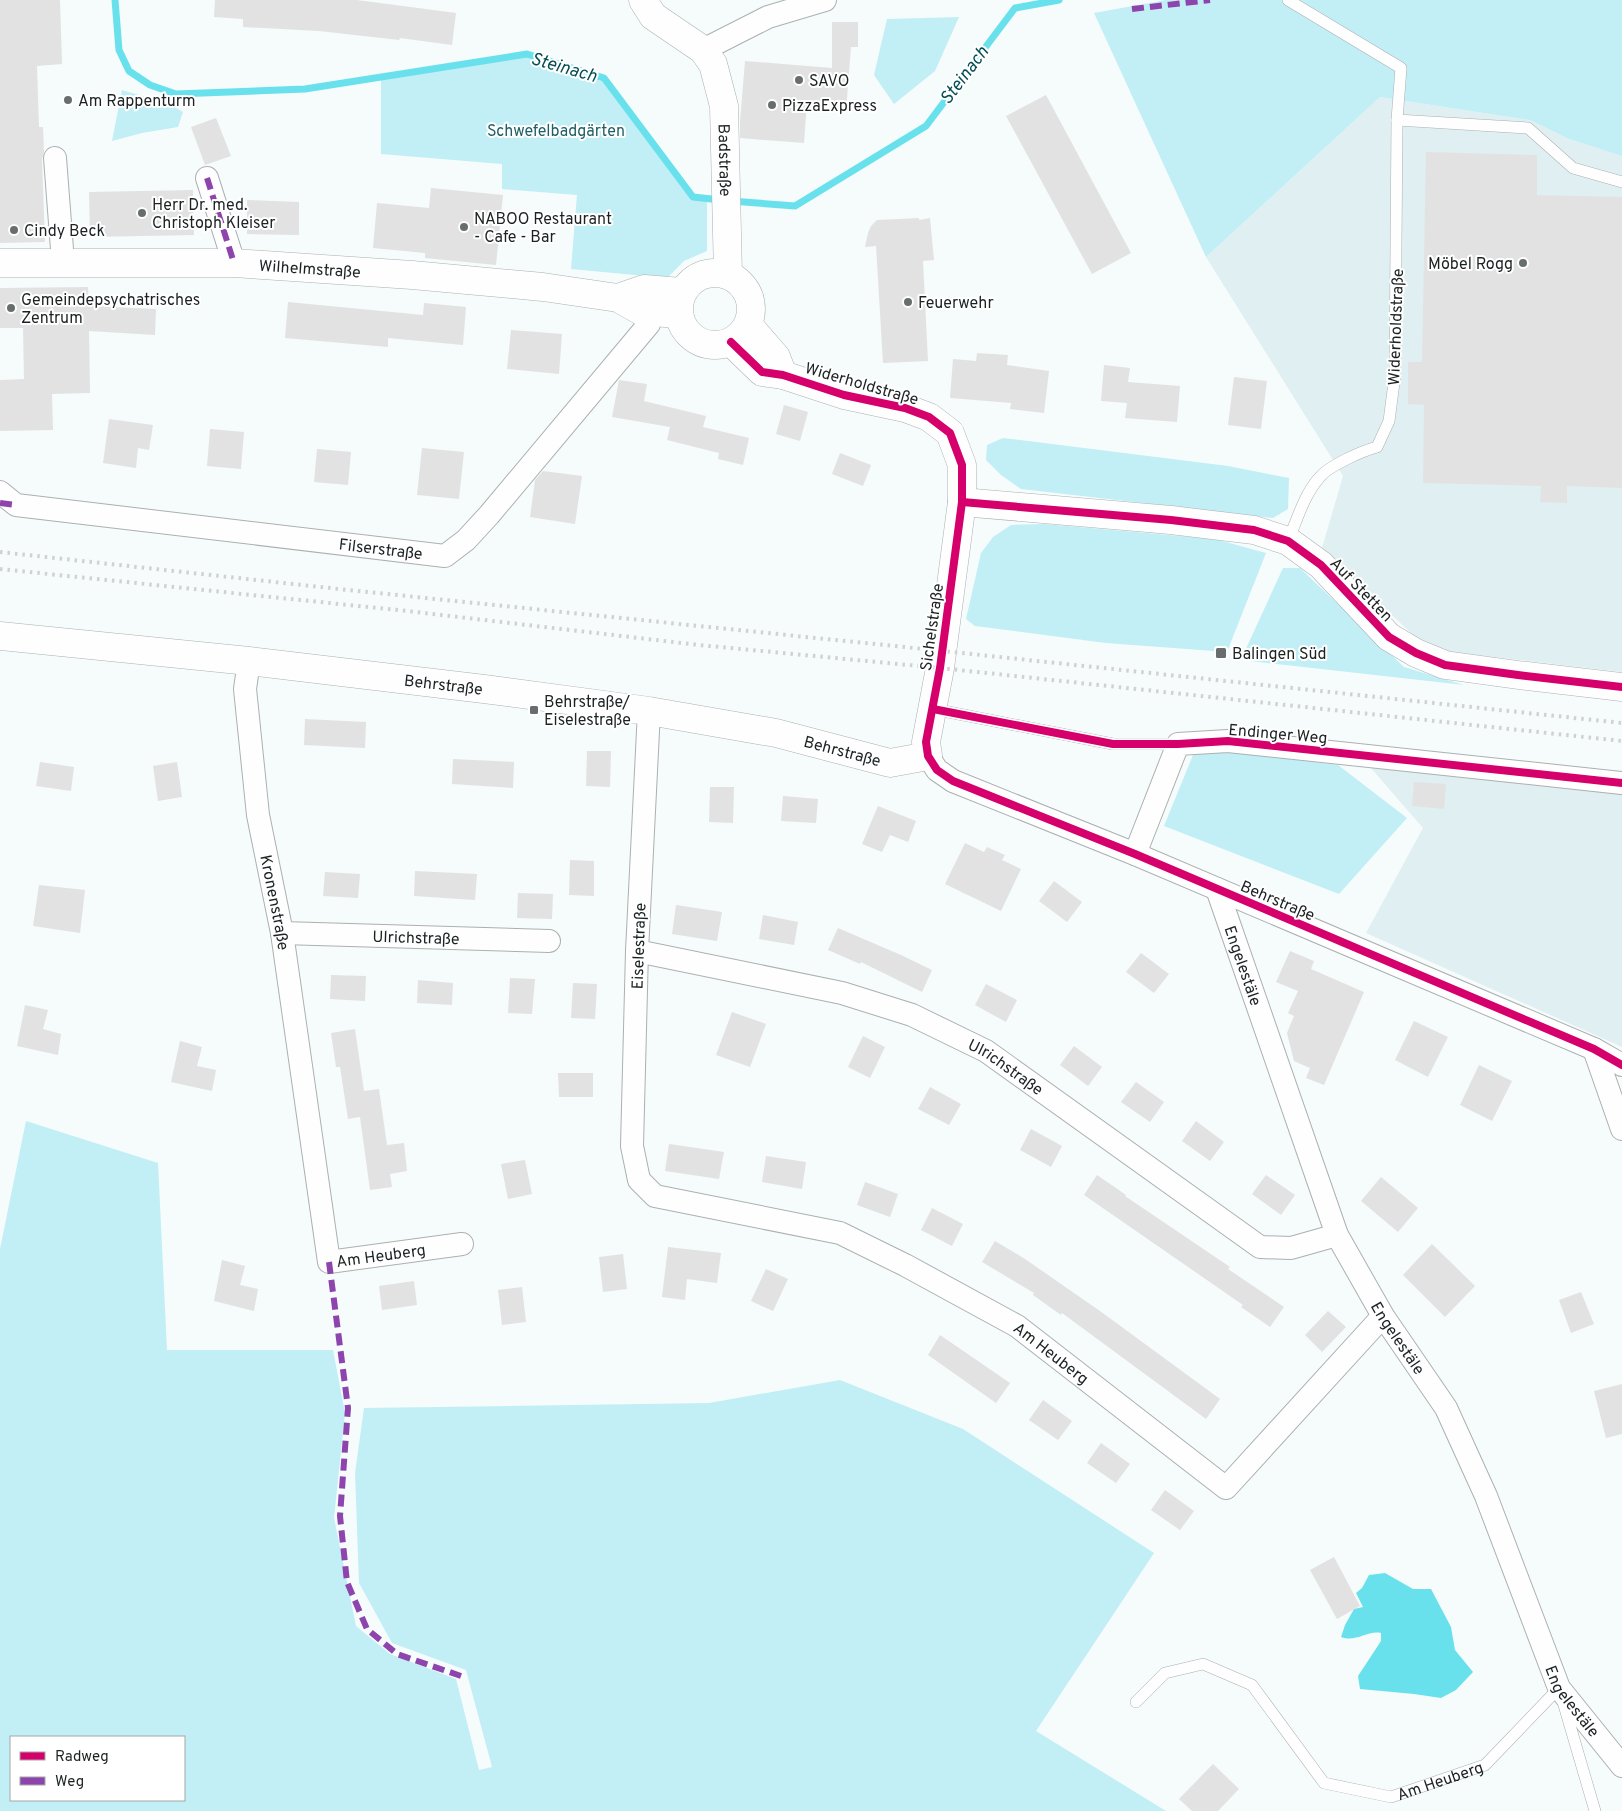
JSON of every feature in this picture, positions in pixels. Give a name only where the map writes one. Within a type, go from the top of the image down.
[{"type":"street","points":[[643,0],[653,16],[703,50],[768,17],[825,0]]},
{"type":"street","name":"Badstraße","points":[[703,50],[712,64],[724,106],[728,275]]},
{"type":"street","points":[[55,158],[63,262]]},
{"type":"street","points":[[207,178],[234,263]]},
{"type":"street","name":"Wilhelmstraße","points":[[0,263],[234,263],[542,287],[618,298],[640,311],[651,312],[680,303]]},
{"type":"street","points":[[711,273],[728,275],[742,284],[750,298],[752,314],[740,334],[720,346],[704,345],[690,336],[681,323],[680,303],[695,279],[711,273]]},
{"type":"street","name":"Wilhelmstraße","points":[[618,298],[644,289],[680,303]]},
{"type":"street","name":"Filserstraße","points":[[0,492],[16,505],[445,556],[466,540],[502,500],[648,324],[651,312]]},
{"type":"street","name":"Widerholdstraße","points":[[740,334],[776,357],[783,374],[844,395],[905,408],[929,416],[950,432],[962,465],[962,502]]},
{"type":"street","name":"Auf Stetten","points":[[962,502],[1171,520],[1254,530],[1288,541],[1322,565],[1389,637],[1416,653],[1445,665],[1622,686]]},
{"type":"street","name":"Sichelstraße","points":[[928,756],[926,742],[940,668],[962,502]]},
{"type":"street","name":"Behrstraße","points":[[0,636],[249,661],[649,711],[776,733],[890,763],[928,756],[937,770],[953,781],[1135,854],[1594,1049],[1622,1065]]},
{"type":"street","name":"Kronenstraße","points":[[249,661],[245,689],[258,815],[282,933],[312,1144]]},
{"type":"street","name":"Eiselestraße","points":[[639,1180],[632,1146],[637,951],[649,711]]},
{"type":"street","name":"Endinger Weg","points":[[1178,744],[1228,741],[1622,784]]},
{"type":"street","points":[[1135,854],[1178,744]]},
{"type":"street","name":"Engelestäle","points":[[1217,889],[1337,1235],[1383,1316],[1446,1408],[1486,1496],[1559,1688],[1622,1766]]},
{"type":"street","name":"Ulrichstraße","points":[[282,933],[549,941]]},
{"type":"street","name":"Ulrichstraße","points":[[637,951],[842,992],[912,1015],[986,1051],[1260,1247],[1291,1248],[1337,1235]]},
{"type":"street","points":[[1594,1049],[1622,1129]]},
{"type":"street","name":"Am Heuberg","points":[[312,1144],[329,1262],[462,1244]]},
{"type":"street","name":"Am Heuberg","points":[[639,1180],[655,1196],[840,1233],[905,1265],[1016,1326],[1226,1488],[1383,1316]]},
{"type":"lane","name":"Widerholdstraße","points":[[1288,0],[1401,68],[1397,120],[1395,374],[1388,421],[1377,447],[1364,451],[1319,477],[1308,495],[1288,541]]},
{"type":"lane","points":[[1397,120],[1528,128],[1573,168],[1622,182]]},
{"type":"lane","name":"Endinger Weg","points":[[933,709],[1113,744],[1178,744]]},
{"type":"lane","name":"Am Heuberg","points":[[1136,1702],[1165,1673],[1203,1664],[1252,1685],[1324,1783],[1391,1797],[1485,1764],[1559,1688]]},
{"type":"lane","points":[[1559,1688],[1595,1811]]},
{"type":"shaded area","name":"Möbel Rogg","points":[[1380,97],[1530,120],[1569,139],[1622,156],[1622,672],[1450,652],[1421,642],[1322,548],[1343,476],[1206,257]]},
{"type":"shaded area","points":[[1370,767],[1622,789],[1622,1047],[1366,933],[1423,828]]},
{"type":"green space","points":[[1166,0],[1622,0],[1622,156],[1569,139],[1530,120],[1380,97],[1206,257],[1094,13]]},
{"type":"green space","points":[[959,17],[935,71],[894,104],[874,75],[887,19]]},
{"type":"green space","name":"Schwefelbadgärten","points":[[527,54],[604,78],[693,197],[707,199],[707,251],[684,261],[667,278],[571,269],[577,195],[502,189],[502,164],[381,154],[381,77]]},
{"type":"green space","points":[[122,90],[169,104],[183,112],[178,127],[142,133],[112,141]]},
{"type":"green space","points":[[1003,438],[1228,466],[1289,478],[1288,509],[1273,518],[1021,489],[1001,475],[986,460],[987,445]]},
{"type":"green space","points":[[1044,524],[1215,539],[1266,553],[1227,652],[1106,643],[975,626],[966,619],[981,553],[993,537],[1011,525]]},
{"type":"green space","points":[[1283,568],[1300,568],[1404,667],[1464,685],[1250,661],[1244,653]]},
{"type":"green space","points":[[1195,750],[1223,751],[1338,765],[1407,818],[1339,894],[1164,826]]},
{"type":"green space","points":[[26,1121],[158,1163],[167,1350],[333,1350],[345,1413],[334,1518],[356,1626],[390,1654],[456,1679],[479,1770],[492,1767],[466,1670],[392,1643],[359,1583],[355,1473],[364,1408],[709,1403],[840,1380],[963,1429],[1154,1553],[1036,1731],[1166,1811],[0,1811],[0,1249]]},
{"type":"water","points":[[1385,1573],[1413,1589],[1431,1589],[1451,1627],[1455,1650],[1473,1672],[1456,1690],[1441,1698],[1360,1689],[1358,1676],[1381,1641],[1381,1633],[1371,1633],[1357,1638],[1341,1637],[1354,1609],[1363,1607],[1356,1593],[1362,1588],[1369,1575]]},
{"type":"building","points":[[0,0],[60,0],[62,64],[37,66],[39,127],[43,127],[44,152],[42,159],[45,242],[0,243]]},
{"type":"building","points":[[215,0],[357,0],[456,13],[452,45],[400,38],[399,40],[319,31],[243,27],[243,19],[214,17]]},
{"type":"building","points":[[832,22],[858,22],[858,47],[851,47],[846,111],[832,111],[832,103],[807,101],[804,143],[740,138],[745,61],[832,68]]},
{"type":"building","points":[[1046,95],[1131,253],[1092,274],[1006,116]]},
{"type":"building","points":[[216,118],[231,156],[205,165],[191,127]]},
{"type":"building","name":"Möbel Rogg","points":[[1426,152],[1537,155],[1537,195],[1622,197],[1622,488],[1567,486],[1567,503],[1540,502],[1541,486],[1423,483],[1424,405],[1408,404],[1408,362],[1422,362]]},
{"type":"building","name":"NABOO Restaurant - Cafe - Bar","points":[[431,188],[503,195],[496,265],[425,258],[425,253],[373,248],[377,203],[429,208]]},
{"type":"building","name":"Herr Dr. med. Christoph Kleiser","points":[[193,190],[194,235],[90,237],[89,192]]},
{"type":"building","points":[[247,200],[299,202],[299,235],[247,234]]},
{"type":"building","points":[[919,218],[919,220],[930,218],[934,260],[923,261],[928,361],[883,363],[876,246],[865,247],[868,233],[871,226],[877,220]]},
{"type":"building","points":[[88,287],[89,306],[156,309],[155,335],[89,331],[90,393],[52,394],[53,430],[0,431],[0,380],[24,379],[23,328],[0,328],[0,288]]},
{"type":"building","points":[[288,302],[423,315],[424,303],[466,307],[463,345],[388,338],[388,347],[285,338]]},
{"type":"building","points":[[511,330],[562,334],[559,374],[507,369]]},
{"type":"building","points":[[977,353],[1008,355],[1007,365],[1049,371],[1044,413],[1010,409],[1011,403],[950,398],[953,359],[976,361]]},
{"type":"building","points":[[1104,365],[1130,368],[1128,382],[1180,386],[1177,422],[1125,418],[1127,403],[1101,401]]},
{"type":"building","points":[[1234,377],[1267,381],[1261,429],[1228,425]]},
{"type":"building","points":[[619,380],[647,384],[644,401],[706,416],[703,427],[749,438],[743,465],[718,459],[719,453],[667,440],[670,427],[612,417]]},
{"type":"building","points":[[784,405],[808,412],[800,441],[776,434]]},
{"type":"building","points":[[109,419],[153,425],[149,450],[138,448],[136,468],[103,463]]},
{"type":"building","points":[[210,429],[244,432],[241,469],[207,466]]},
{"type":"building","points":[[422,448],[464,452],[459,499],[417,495]]},
{"type":"building","points":[[317,449],[351,452],[348,485],[314,482]]},
{"type":"building","points":[[840,453],[871,465],[863,486],[832,474]]},
{"type":"building","points":[[543,471],[582,476],[575,524],[530,517],[535,480]]},
{"type":"building","points":[[305,719],[366,722],[365,748],[304,745]]},
{"type":"building","points":[[587,751],[611,751],[610,787],[586,786]]},
{"type":"building","points":[[453,759],[514,762],[513,788],[452,784]]},
{"type":"building","points":[[40,762],[74,767],[71,791],[36,786]]},
{"type":"building","points":[[177,762],[182,797],[158,801],[153,766]]},
{"type":"building","points":[[1414,782],[1446,784],[1444,809],[1412,806]]},
{"type":"building","points":[[710,787],[734,787],[733,823],[709,822]]},
{"type":"building","points":[[783,796],[818,799],[816,823],[781,821]]},
{"type":"building","points":[[878,806],[916,821],[908,842],[890,835],[882,852],[862,844]]},
{"type":"building","points":[[965,843],[984,852],[987,847],[1005,855],[1002,860],[1021,869],[1001,911],[945,884]]},
{"type":"building","points":[[570,860],[594,861],[594,896],[569,895]]},
{"type":"building","points":[[415,871],[477,874],[475,900],[414,896]]},
{"type":"building","points":[[325,872],[360,874],[358,898],[323,896]]},
{"type":"building","points":[[1054,881],[1082,902],[1067,922],[1039,901]]},
{"type":"building","points":[[39,885],[85,890],[80,933],[33,926]]},
{"type":"building","points":[[518,893],[553,894],[552,919],[517,918]]},
{"type":"building","points":[[676,905],[722,912],[717,941],[672,934]]},
{"type":"building","points":[[763,915],[798,922],[794,945],[759,939]]},
{"type":"building","points":[[838,928],[932,970],[922,992],[861,962],[860,964],[828,950]]},
{"type":"building","points":[[1290,951],[1314,961],[1311,969],[1364,992],[1324,1085],[1306,1078],[1310,1068],[1294,1061],[1287,1033],[1294,1016],[1288,1013],[1298,991],[1276,982]]},
{"type":"building","points":[[1141,953],[1169,974],[1154,993],[1126,972]]},
{"type":"building","points":[[331,975],[366,976],[365,1001],[330,999]]},
{"type":"building","points":[[510,978],[535,979],[532,1014],[508,1013]]},
{"type":"building","points":[[418,980],[453,983],[452,1005],[417,1003]]},
{"type":"building","points":[[573,983],[597,984],[595,1019],[571,1018]]},
{"type":"building","points":[[986,984],[1017,1000],[1006,1022],[975,1005]]},
{"type":"building","points":[[25,1005],[48,1010],[43,1029],[61,1034],[58,1055],[17,1046]]},
{"type":"building","points":[[732,1012],[766,1024],[750,1067],[716,1055]]},
{"type":"building","points":[[1414,1021],[1448,1037],[1428,1077],[1395,1060]]},
{"type":"building","points":[[355,1029],[364,1091],[379,1089],[387,1145],[404,1143],[407,1171],[390,1174],[392,1187],[370,1190],[360,1117],[348,1119],[340,1067],[336,1067],[331,1033]]},
{"type":"building","points":[[863,1036],[885,1047],[870,1078],[848,1067]]},
{"type":"building","points":[[180,1041],[202,1047],[197,1066],[216,1070],[212,1091],[171,1082]]},
{"type":"building","points":[[1074,1046],[1102,1067],[1088,1086],[1060,1065]]},
{"type":"building","points":[[1479,1065],[1512,1081],[1492,1121],[1460,1105]]},
{"type":"building","points":[[558,1073],[593,1073],[593,1097],[559,1097]]},
{"type":"building","points":[[1136,1082],[1164,1102],[1150,1122],[1121,1102]]},
{"type":"building","points":[[930,1087],[961,1104],[949,1125],[918,1109]]},
{"type":"building","points":[[1196,1121],[1224,1142],[1210,1161],[1182,1141]]},
{"type":"building","points":[[1031,1129],[1062,1146],[1051,1167],[1020,1150]]},
{"type":"building","points":[[669,1144],[724,1152],[719,1179],[665,1171]]},
{"type":"building","points":[[766,1156],[806,1162],[802,1189],[762,1182]]},
{"type":"building","points":[[525,1160],[532,1194],[508,1199],[501,1164]]},
{"type":"building","points":[[1097,1175],[1230,1267],[1228,1269],[1284,1307],[1270,1327],[1241,1307],[1243,1305],[1084,1195]]},
{"type":"building","points":[[1266,1175],[1295,1195],[1281,1215],[1252,1194]]},
{"type":"building","points":[[1381,1177],[1418,1208],[1398,1232],[1361,1201]]},
{"type":"building","points":[[865,1182],[898,1194],[890,1217],[857,1205]]},
{"type":"building","points":[[932,1208],[963,1224],[952,1246],[921,1230]]},
{"type":"building","points":[[995,1241],[1025,1259],[1100,1311],[1220,1399],[1206,1419],[1062,1313],[1061,1315],[1033,1295],[1034,1293],[982,1262]]},
{"type":"building","points":[[1432,1244],[1475,1286],[1445,1317],[1403,1275]]},
{"type":"building","points":[[668,1247],[721,1253],[717,1283],[687,1279],[685,1300],[662,1297]]},
{"type":"building","points":[[623,1254],[627,1289],[603,1292],[599,1257]]},
{"type":"building","points":[[222,1260],[245,1266],[240,1285],[258,1289],[254,1311],[214,1301]]},
{"type":"building","points":[[766,1269],[788,1279],[773,1311],[751,1301]]},
{"type":"building","points":[[414,1281],[417,1305],[382,1310],[379,1286]]},
{"type":"building","points":[[522,1287],[526,1322],[502,1325],[498,1290]]},
{"type":"building","points":[[1581,1292],[1594,1324],[1571,1333],[1559,1300]]},
{"type":"building","points":[[1328,1311],[1346,1327],[1322,1352],[1305,1335]]},
{"type":"building","points":[[940,1335],[1010,1383],[996,1403],[928,1355]]},
{"type":"building","points":[[1622,1384],[1622,1434],[1606,1438],[1594,1391]]},
{"type":"building","points":[[1043,1400],[1072,1421],[1058,1440],[1029,1420]]},
{"type":"building","points":[[1101,1443],[1130,1464],[1116,1483],[1087,1463]]},
{"type":"building","points":[[1165,1490],[1194,1511],[1180,1530],[1151,1510]]},
{"type":"building","points":[[1334,1557],[1360,1606],[1337,1619],[1310,1570]]},
{"type":"building","points":[[1213,1764],[1239,1789],[1218,1811],[1192,1811],[1179,1799]]},
{"type":"waterway","name":"Steinach","points":[[115,0],[119,50],[129,71],[150,85],[176,94],[305,89],[527,54],[604,78],[693,197],[721,200]]},
{"type":"waterway","name":"Steinach","points":[[731,201],[795,206],[926,126],[1015,8],[1059,0]]},
{"type":"railway","points":[[0,552],[1622,723]]},
{"type":"railway","points":[[0,569],[407,611],[699,645],[940,668],[1622,741]]},
{"type":"marked path","points":[[1132,9],[1210,0]]},
{"type":"marked path","points":[[207,178],[234,263]]},
{"type":"marked path","points":[[0,503],[16,505]]},
{"type":"marked path","points":[[329,1262],[348,1408],[340,1516],[347,1582],[367,1629],[397,1654],[461,1676]]},
{"type":"cycle path","points":[[731,342],[762,372],[783,375],[844,395],[905,408],[929,417],[950,433],[962,465],[962,502],[940,668],[926,742],[928,756],[937,770],[953,781],[1135,854],[1594,1049],[1622,1065]]},
{"type":"cycle path","points":[[962,502],[1171,520],[1254,530],[1288,541],[1321,565],[1389,637],[1416,653],[1445,665],[1622,687]]},
{"type":"cycle path","points":[[933,709],[1113,744],[1178,744],[1228,741],[1622,783]]},
{"type":"place","name":"SAVO","points":[[799,80]]},
{"type":"place","name":"Am Rappenturm","points":[[68,100]]},
{"type":"place","name":"PizzaExpress","points":[[772,105]]},
{"type":"place","name":"Herr Dr. med. Christoph Kleiser","points":[[142,213]]},
{"type":"place","name":"NABOO Restaurant - Cafe - Bar","points":[[464,227]]},
{"type":"place","name":"Cindy Beck","points":[[14,230]]},
{"type":"place","name":"Möbel Rogg","points":[[1523,263]]},
{"type":"place","name":"Feuerwehr","points":[[908,302]]},
{"type":"place","name":"Gemeindepsychatrisches Zentrum","points":[[11,308]]},
{"type":"place","name":"Balingen Süd","points":[[1221,653]]},
{"type":"place","name":"Behrstraße/ Eiselestraße","points":[[534,710]]}]
